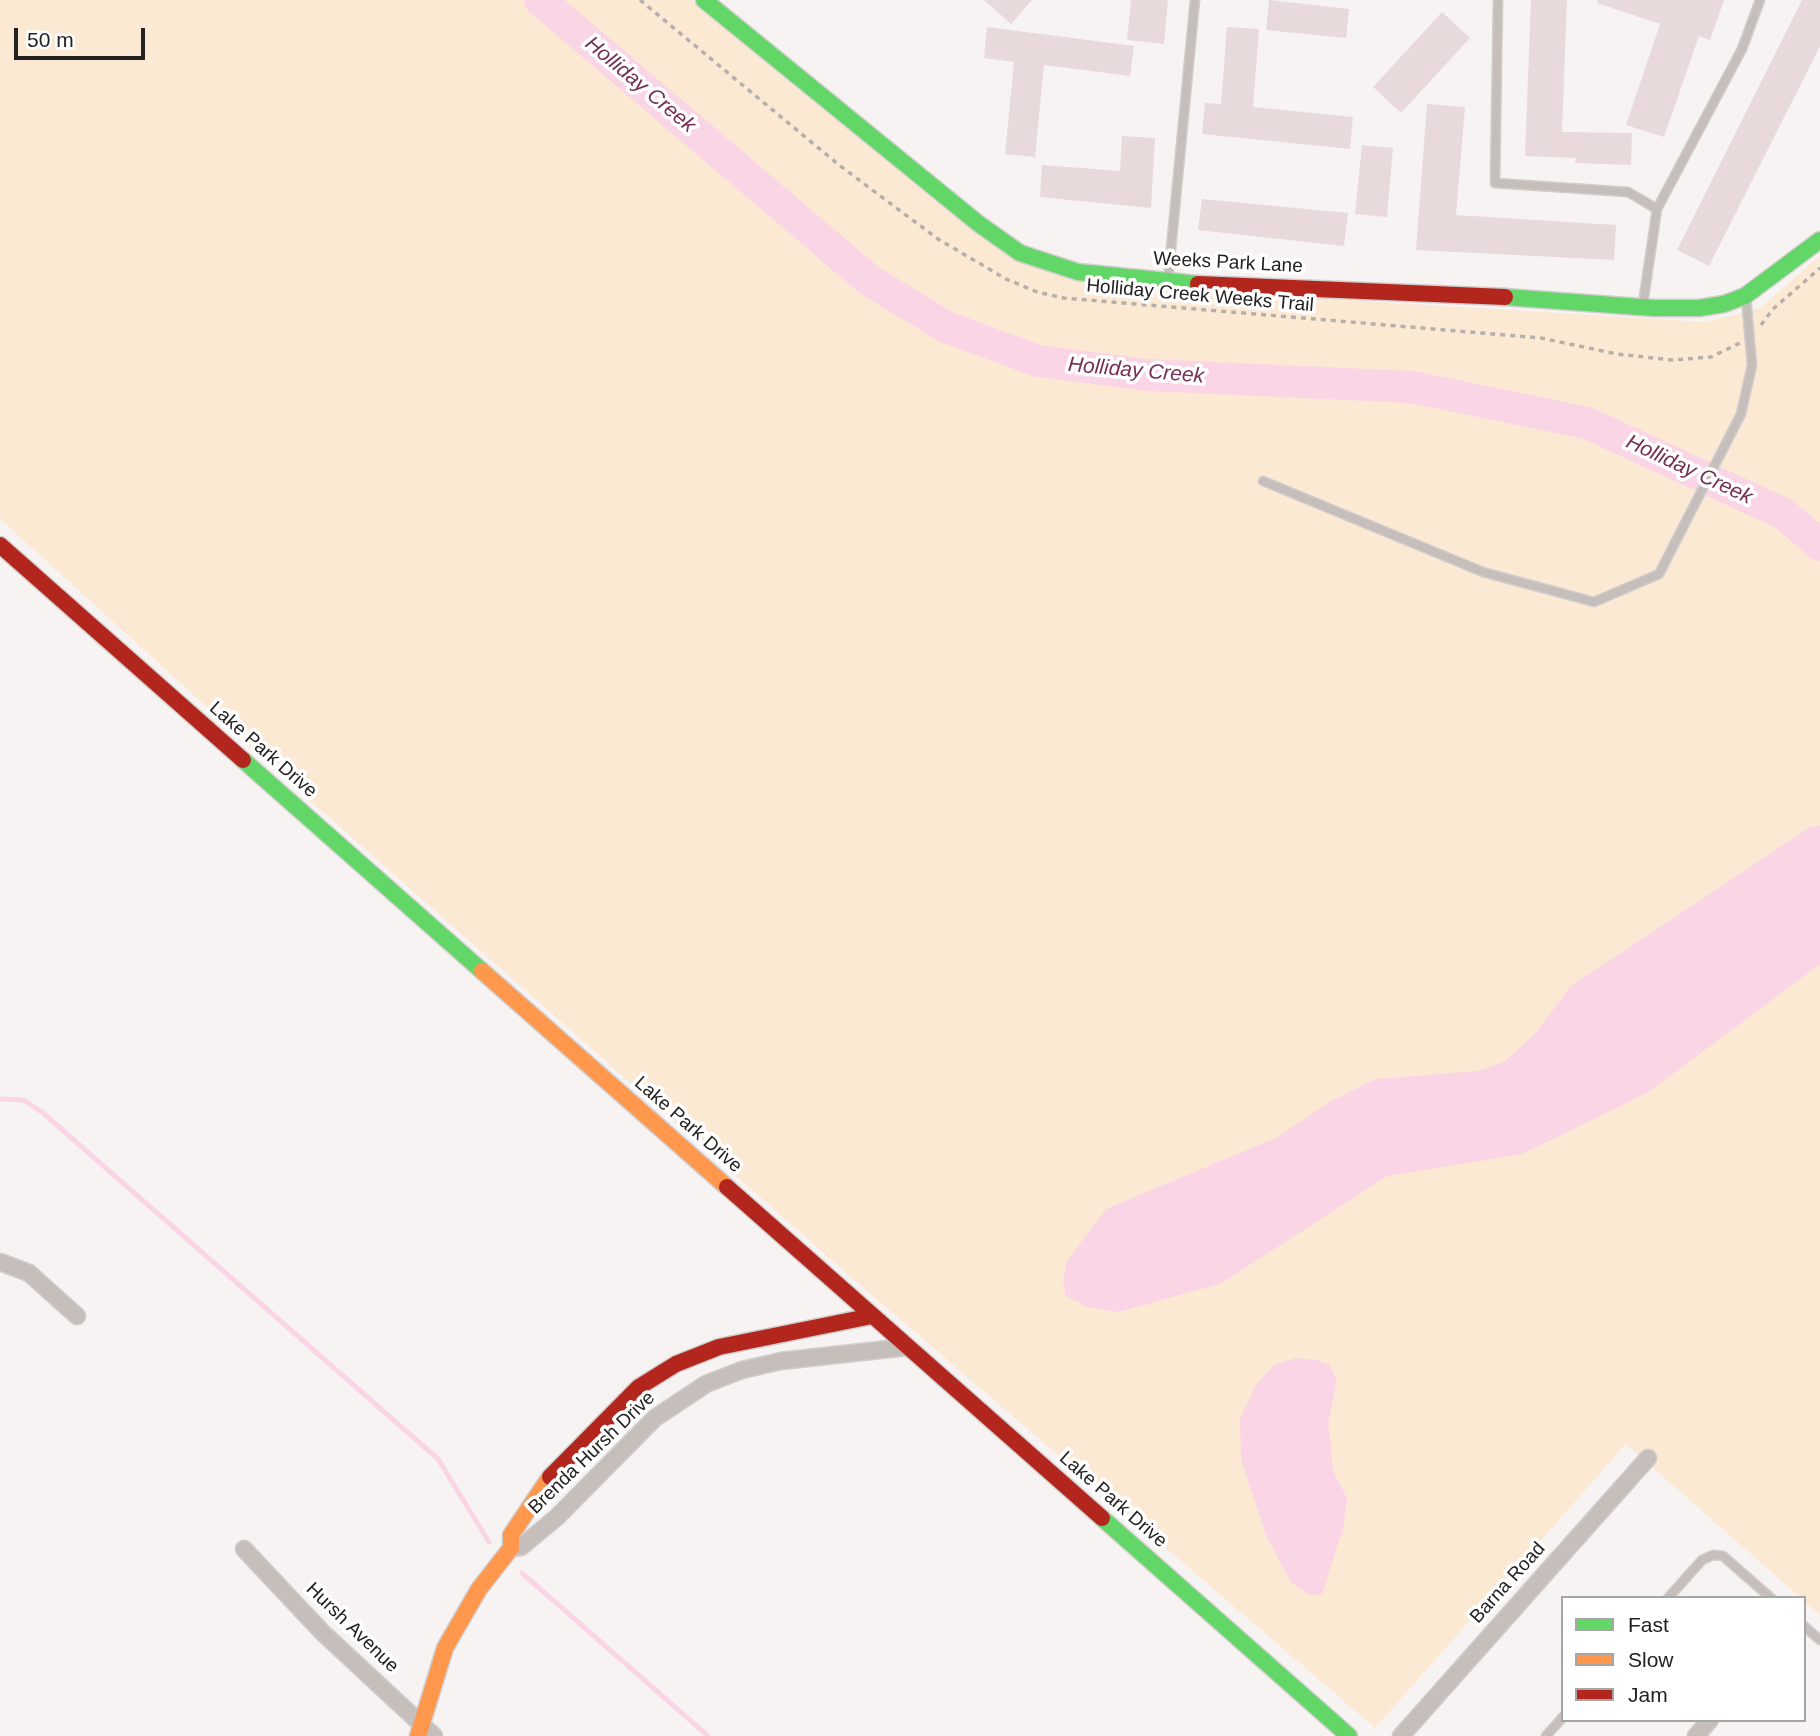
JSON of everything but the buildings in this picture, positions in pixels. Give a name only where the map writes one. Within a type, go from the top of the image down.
[{"type":"street","name":"Weeks Park Lane","points":[[704,0],[979,224],[1020,253],[1078,272],[1168,283],[1446,292],[1642,307],[1699,308],[1724,304],[1745,296],[1820,240]]},
{"type":"street","name":"Lake Park Drive","points":[[0,544],[1349,1736]]},
{"type":"street","points":[[0,1262],[29,1273],[78,1317]]},
{"type":"street","name":"Brenda Hursh Drive","points":[[420,1730],[450,1638],[479,1589],[511,1548],[511,1535],[543,1484],[639,1387],[676,1364],[719,1347],[872,1316]]},
{"type":"street","name":"Brenda Hursh Drive","points":[[511,1548],[521,1547],[556,1518],[655,1419],[706,1384],[742,1370],[781,1360],[907,1347]]},
{"type":"street","name":"Barna Road","points":[[1401,1736],[1648,1458]]},
{"type":"street","name":"Hursh Avenue","points":[[244,1549],[420,1730],[434,1736]]},
{"type":"street","points":[[1696,1736],[1708,1722]]},
{"type":"lane","points":[[1168,283],[1195,0]]},
{"type":"lane","points":[[1499,0],[1495,183],[1628,192],[1657,209]]},
{"type":"lane","points":[[1642,307],[1657,209],[1742,49],[1760,0]]},
{"type":"lane","points":[[1263,481],[1483,572],[1594,602],[1659,574],[1741,414],[1752,365],[1745,296]]},
{"type":"lane","points":[[1670,1596],[1702,1560],[1713,1555],[1723,1556],[1769,1596]]},
{"type":"lane","points":[[1806,1628],[1820,1640]]},
{"type":"lane","points":[[1546,1736],[1561,1719]]},
{"type":"path","name":"Holliday Creek Weeks Trail","points":[[639,0],[828,156],[938,239],[1006,279],[1037,292],[1063,298],[1541,338],[1617,354],[1672,360],[1711,357],[1751,338],[1773,309],[1820,268]]},
{"type":"shaded area","points":[[0,0],[691,0],[1006,252],[1168,289],[1705,322],[1760,308],[1820,256],[1820,1615],[1806,1603],[1806,1596],[1798,1596],[1626,1444],[1375,1728],[844,1271],[306,797],[0,519]]},
{"type":"shaded area","points":[[1820,826],[1820,964],[1647,1093],[1522,1154],[1387,1176],[1222,1283],[1119,1312],[1087,1307],[1066,1296],[1063,1281],[1067,1261],[1106,1209],[1278,1137],[1333,1100],[1375,1079],[1478,1071],[1504,1062],[1535,1034],[1571,986],[1810,827]]},
{"type":"shaded area","points":[[1296,1358],[1318,1360],[1330,1365],[1337,1381],[1328,1423],[1333,1471],[1347,1498],[1343,1528],[1322,1595],[1308,1594],[1291,1582],[1267,1537],[1241,1459],[1240,1418],[1256,1385],[1274,1365]]},
{"type":"waterway","name":"Holliday Creek","points":[[540,0],[869,280],[946,327],[1038,361],[1147,375],[1412,387],[1587,423],[1784,514],[1820,545]]},
{"type":"waterway","points":[[0,1099],[24,1100],[43,1113],[438,1459],[489,1542]]},
{"type":"waterway","points":[[522,1573],[708,1736]]},
{"type":"traffic: fast","points":[[704,0],[979,224],[1020,253],[1078,272],[1198,284]]},
{"type":"traffic: fast","points":[[1505,297],[1654,308],[1699,308],[1724,304],[1745,296],[1820,240]]},
{"type":"traffic: fast","points":[[243,760],[482,971]]},
{"type":"traffic: fast","points":[[1102,1518],[1349,1736]]},
{"type":"traffic: slow","points":[[482,971],[727,1187]]},
{"type":"traffic: slow","points":[[418,1736],[445,1648],[479,1589],[511,1548],[511,1535],[550,1477]]},
{"type":"traffic: jam","points":[[1198,284],[1505,297]]},
{"type":"traffic: jam","points":[[0,545],[243,760]]},
{"type":"traffic: jam","points":[[727,1187],[1102,1518]]},
{"type":"traffic: jam","points":[[550,1477],[639,1387],[676,1364],[719,1347],[872,1316]]}]
